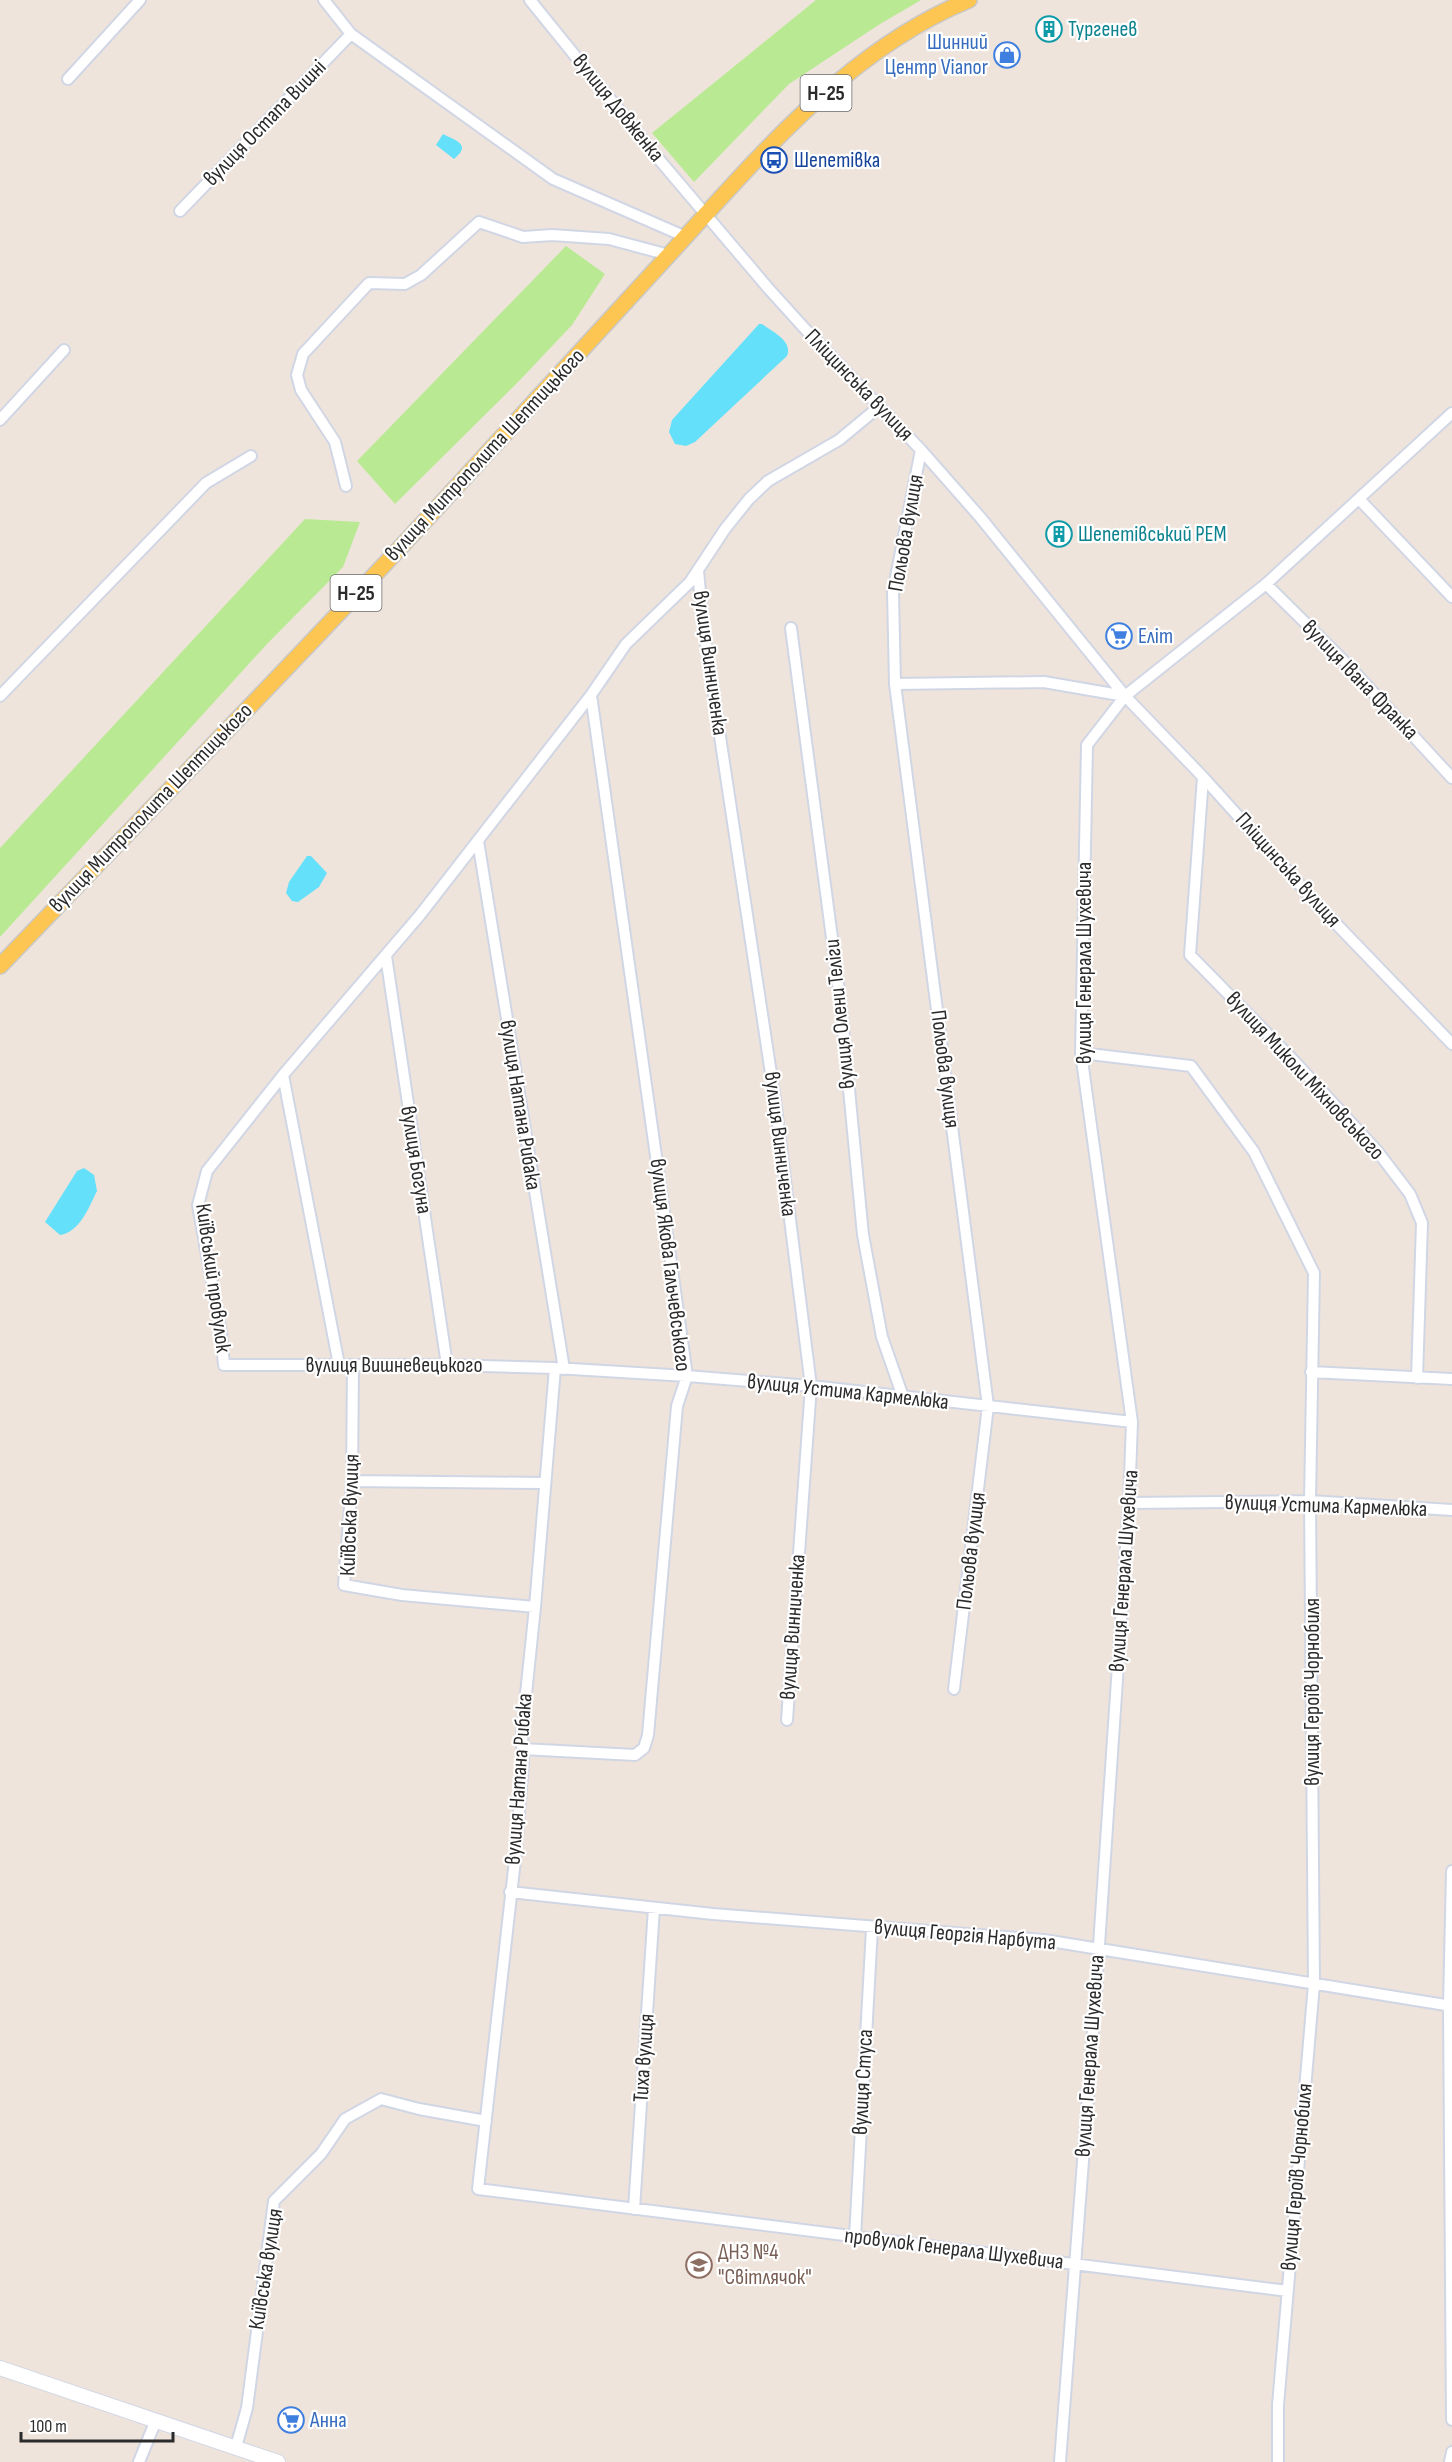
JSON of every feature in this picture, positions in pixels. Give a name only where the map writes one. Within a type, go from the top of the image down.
[{"type":"main road","name":"вулиця Митрополита Шептицького","points":[[0,966],[427,519],[767,150],[833,87],[879,51],[929,19],[965,1]]},
{"type":"main road","points":[[0,2368],[278,2462]]},
{"type":"street","points":[[69,79],[140,0]]},
{"type":"street","points":[[324,0],[351,34],[553,179],[686,237]]},
{"type":"street","name":"вулиця Довженка","points":[[530,0],[706,215]]},
{"type":"street","name":"вулиця Остапа Вишні","points":[[180,211],[351,34]]},
{"type":"street","name":"Пліщинська вулиця","points":[[706,215],[806,330],[921,450],[980,517],[1125,696],[1203,777],[1319,906],[1452,1044]]},
{"type":"street","points":[[346,486],[335,442],[301,390],[297,375],[303,354],[369,284],[405,284],[421,274],[478,222],[523,237],[552,235],[609,239],[669,255]]},
{"type":"street","points":[[0,420],[64,350]]},
{"type":"street","name":"Київський провулок","points":[[224,1365],[221,1333],[198,1205],[207,1171],[283,1075],[386,956],[478,842],[591,695],[626,644],[683,590],[739,511],[763,486],[779,474],[826,449],[880,406]]},
{"type":"street","points":[[895,684],[1044,682],[1125,696],[1266,584],[1452,413]]},
{"type":"street","name":"Польова вулиця","points":[[921,450],[893,592],[895,684],[988,1406],[954,1689]]},
{"type":"street","points":[[0,696],[206,483],[251,456]]},
{"type":"street","points":[[1359,499],[1452,597]]},
{"type":"street","name":"вулиця Винниченка","points":[[698,571],[703,624],[776,1100],[811,1386],[787,1720]]},
{"type":"street","name":"вулиця Івана Франка","points":[[1266,584],[1347,664],[1452,778]]},
{"type":"street","name":"вулиця Олени Теліги","points":[[791,628],[841,1006],[863,1235],[882,1337],[903,1397]]},
{"type":"street","name":"вулиця Якова Гальчевського","points":[[522,1749],[634,1755],[644,1748],[648,1735],[677,1406],[687,1376],[591,695]]},
{"type":"street","name":"вулиця Генерала Шухевича","points":[[1060,2462],[1129,1503],[1132,1422],[1081,1053],[1087,745],[1125,696]]},
{"type":"street","name":"вулиця Миколи Міхновського","points":[[1203,777],[1190,955],[1294,1061],[1378,1152],[1410,1194],[1422,1223],[1417,1378]]},
{"type":"street","name":"вулиця Натана Рибака","points":[[478,842],[560,1368],[544,1484],[535,1607],[524,1704],[522,1774],[478,2189]]},
{"type":"street","name":"вулиця Богуна","points":[[386,956],[447,1365]]},
{"type":"street","name":"вулиця Героїв Чорнобиля","points":[[1081,1053],[1191,1066],[1254,1152],[1314,1273],[1310,1501],[1314,1984],[1278,2405],[1278,2462]]},
{"type":"street","points":[[283,1075],[339,1365]]},
{"type":"street","name":"вулиця Вишневецького","points":[[224,1365],[447,1365],[560,1368]]},
{"type":"street","name":"Київська вулиця","points":[[353,1365],[352,1481],[344,1585],[402,1595],[535,1607]]},
{"type":"street","name":"вулиця Устима Кармелюка","points":[[560,1368],[811,1386],[1132,1422]]},
{"type":"street","points":[[1311,1372],[1452,1379]]},
{"type":"street","points":[[352,1481],[544,1484]]},
{"type":"street","name":"вулиця Устима Кармелюка","points":[[1129,1503],[1310,1501],[1452,1509]]},
{"type":"street","points":[[1452,1871],[1452,2420]]},
{"type":"street","name":"вулиця Георгія Нарбута","points":[[510,1892],[872,1928],[1044,1940],[1451,2006]]},
{"type":"street","name":"Тиха вулиця","points":[[634,2209],[654,1908]]},
{"type":"street","name":"вулиця Стуса","points":[[855,2237],[872,1928]]},
{"type":"street","name":"Київська вулиця","points":[[237,2447],[247,2408],[274,2201],[321,2154],[345,2119],[381,2098],[418,2109],[486,2121]]},
{"type":"street","name":"провулок Генерала Шухевича","points":[[478,2189],[1288,2290]]},
{"type":"street","points":[[139,2462],[156,2420]]},
{"type":"street","points":[[1450,2462],[1452,2452]]},
{"type":"green space","points":[[816,0],[921,0],[789,84],[694,182],[652,133]]},
{"type":"green space","points":[[566,246],[605,274],[572,325],[395,504],[357,461]]},
{"type":"green space","points":[[305,519],[360,522],[343,567],[267,644],[0,937],[0,848]]},
{"type":"water","points":[[443,134],[462,146],[462,150],[454,159],[436,145]]},
{"type":"water","points":[[759,324],[785,341],[787,356],[695,442],[686,446],[675,444],[669,432],[672,420]]},
{"type":"water","points":[[307,856],[311,856],[327,873],[319,887],[298,902],[292,901],[286,893],[289,882]]},
{"type":"water","points":[[84,1168],[94,1175],[97,1191],[78,1224],[67,1233],[60,1235],[45,1222],[77,1171]]},
{"type":"place","name":"Тургенев","points":[[1049,29]]},
{"type":"place","name":"Шинний Центр Vianor","points":[[1007,55]]},
{"type":"place","name":"Шепетівка","points":[[774,160]]},
{"type":"place","name":"Шепетівський РЕМ","points":[[1059,534]]},
{"type":"place","name":"Еліт","points":[[1119,636]]},
{"type":"place","name":"ДНЗ №4 \"Світлячок\"","points":[[699,2265]]},
{"type":"place","name":"Анна","points":[[291,2420]]}]
